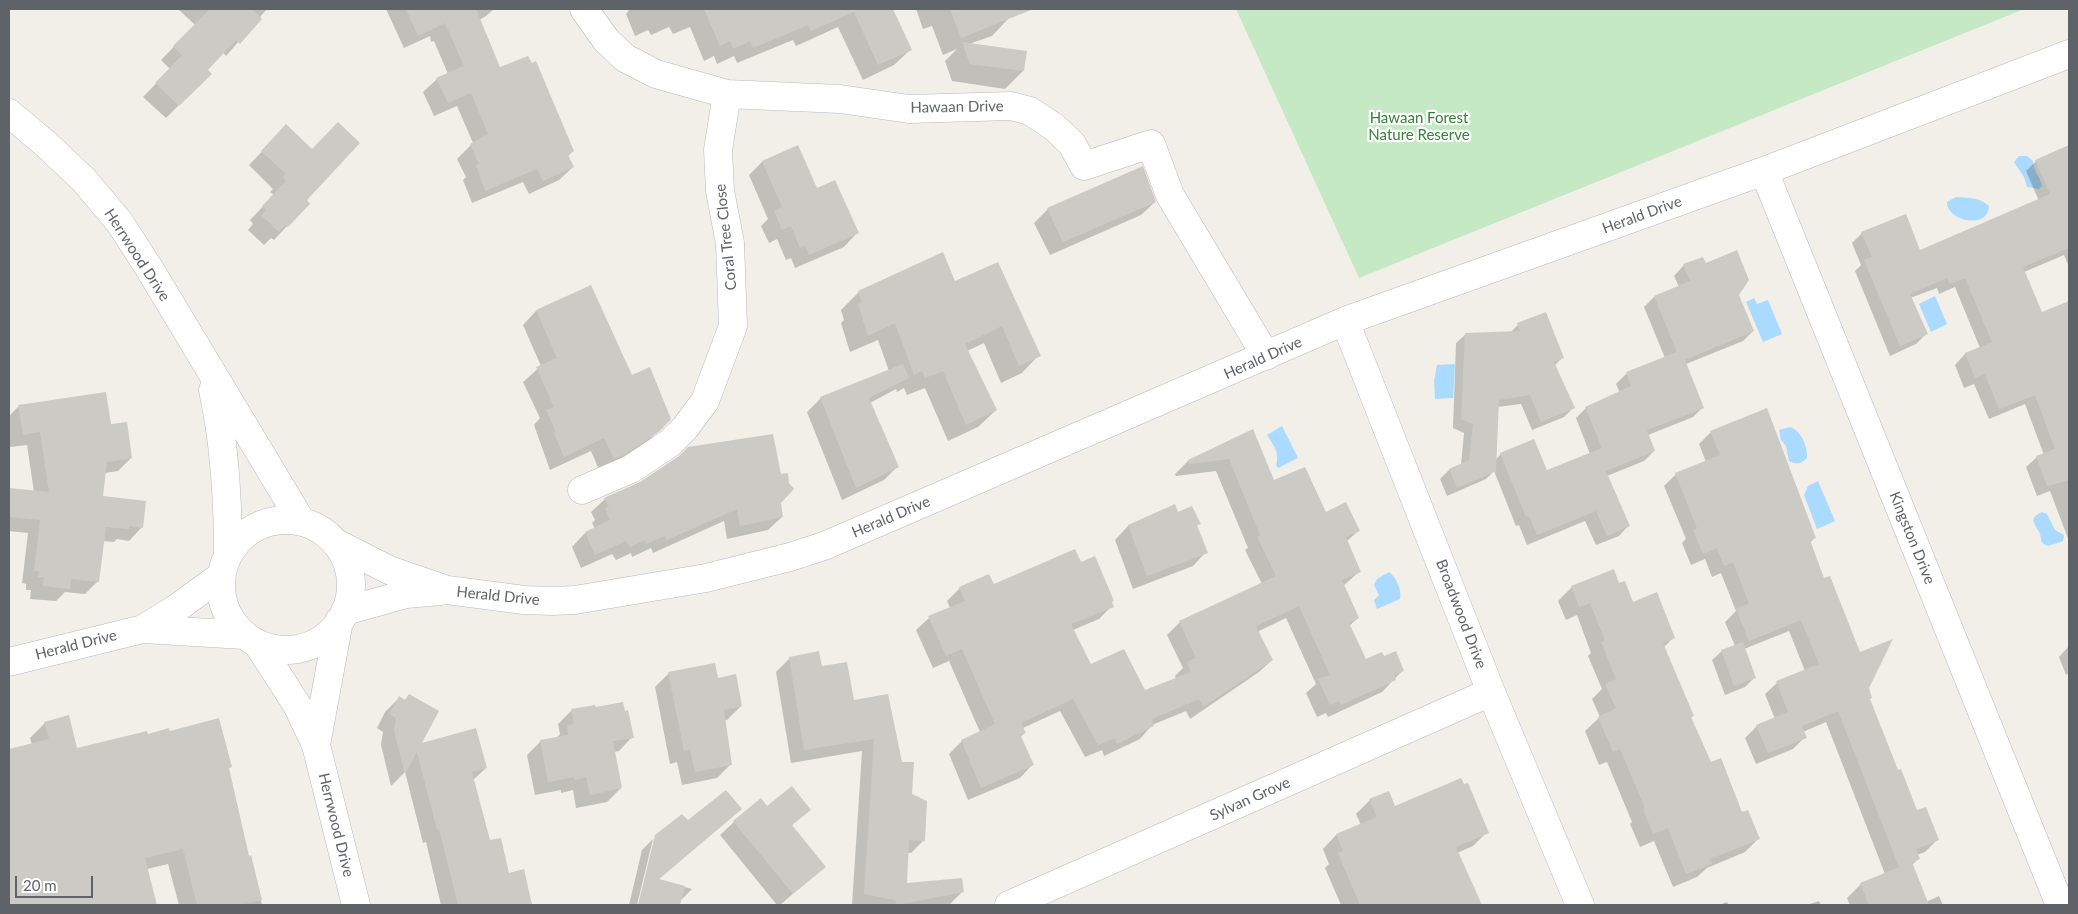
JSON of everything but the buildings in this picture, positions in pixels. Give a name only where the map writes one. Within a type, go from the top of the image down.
[{"type":"street","name":"Hawaan Drive","points":[[584,9],[606,40],[625,58],[656,74],[727,94],[840,99],[909,109],[1011,106],[1030,111],[1054,127],[1072,144],[1084,166],[1151,144],[1170,196],[1266,356]]},
{"type":"street","name":"Herald Drive","points":[[336,543],[389,570],[447,590],[524,600],[575,600],[706,578],[790,557],[824,546],[1345,321],[1764,170],[2069,54]]},
{"type":"street","name":"Coral Tree Close","points":[[582,490],[638,465],[670,443],[684,428],[705,401],[733,326],[730,243],[720,191],[718,150],[727,94]]},
{"type":"street","name":"Herrwood Drive","points":[[9,113],[84,180],[120,223],[301,521]]},
{"type":"street","name":"Kingston Drive","points":[[1764,170],[2060,905]]},
{"type":"street","name":"Broadwood Drive","points":[[1345,321],[1491,692],[1580,905]]},
{"type":"street","name":"Herrwood Drive","points":[[208,367],[221,427],[228,503],[224,565]]},
{"type":"street","points":[[280,520],[301,521],[320,529],[336,543],[345,559],[350,578],[350,596],[342,616],[327,635],[311,644],[293,649],[275,649],[250,639],[229,618],[222,598],[224,565],[241,538],[259,526],[280,520]]},
{"type":"street","name":"Herald Drive","points":[[9,662],[144,629],[174,610],[224,565]]},
{"type":"street","name":"Herald Drive","points":[[342,616],[406,594],[447,590]]},
{"type":"street","name":"Herrwood Drive","points":[[316,745],[342,616]]},
{"type":"street","name":"Herald Drive","points":[[144,629],[250,639]]},
{"type":"street","name":"Herrwood Drive","points":[[250,639],[297,705],[316,745],[356,905]]},
{"type":"street","name":"Sylvan Grove","points":[[1009,905],[1491,692]]},
{"type":"green space","name":"Hawaan Forest Nature Reserve","points":[[1236,9],[2024,9],[1359,278]]},
{"type":"water","points":[[2019,156],[2027,156],[2033,161],[2042,186],[2039,189],[2027,187],[2024,177],[2014,162]]},
{"type":"water","points":[[1956,197],[1974,198],[1981,201],[1989,206],[1987,214],[1975,220],[1960,218],[1948,208],[1947,202]]},
{"type":"water","points":[[1935,296],[1947,324],[1931,332],[1919,304]]},
{"type":"water","points":[[1754,298],[1757,304],[1768,300],[1782,334],[1763,342],[1746,302]]},
{"type":"water","points":[[1455,364],[1453,398],[1435,399],[1434,381],[1437,365]]},
{"type":"water","points":[[1282,426],[1298,458],[1278,468],[1276,465],[1276,450],[1267,435]]},
{"type":"water","points":[[1790,427],[1803,440],[1807,458],[1803,462],[1794,463],[1789,461],[1786,446],[1781,440],[1779,430]]},
{"type":"water","points":[[1818,481],[1835,521],[1817,529],[1804,495],[1808,486]]},
{"type":"water","points":[[2042,512],[2047,514],[2055,530],[2064,535],[2063,541],[2048,546],[2042,543],[2034,520]]},
{"type":"water","points":[[1389,572],[1398,584],[1400,599],[1377,609],[1374,600],[1379,595],[1374,585],[1377,579]]}]
